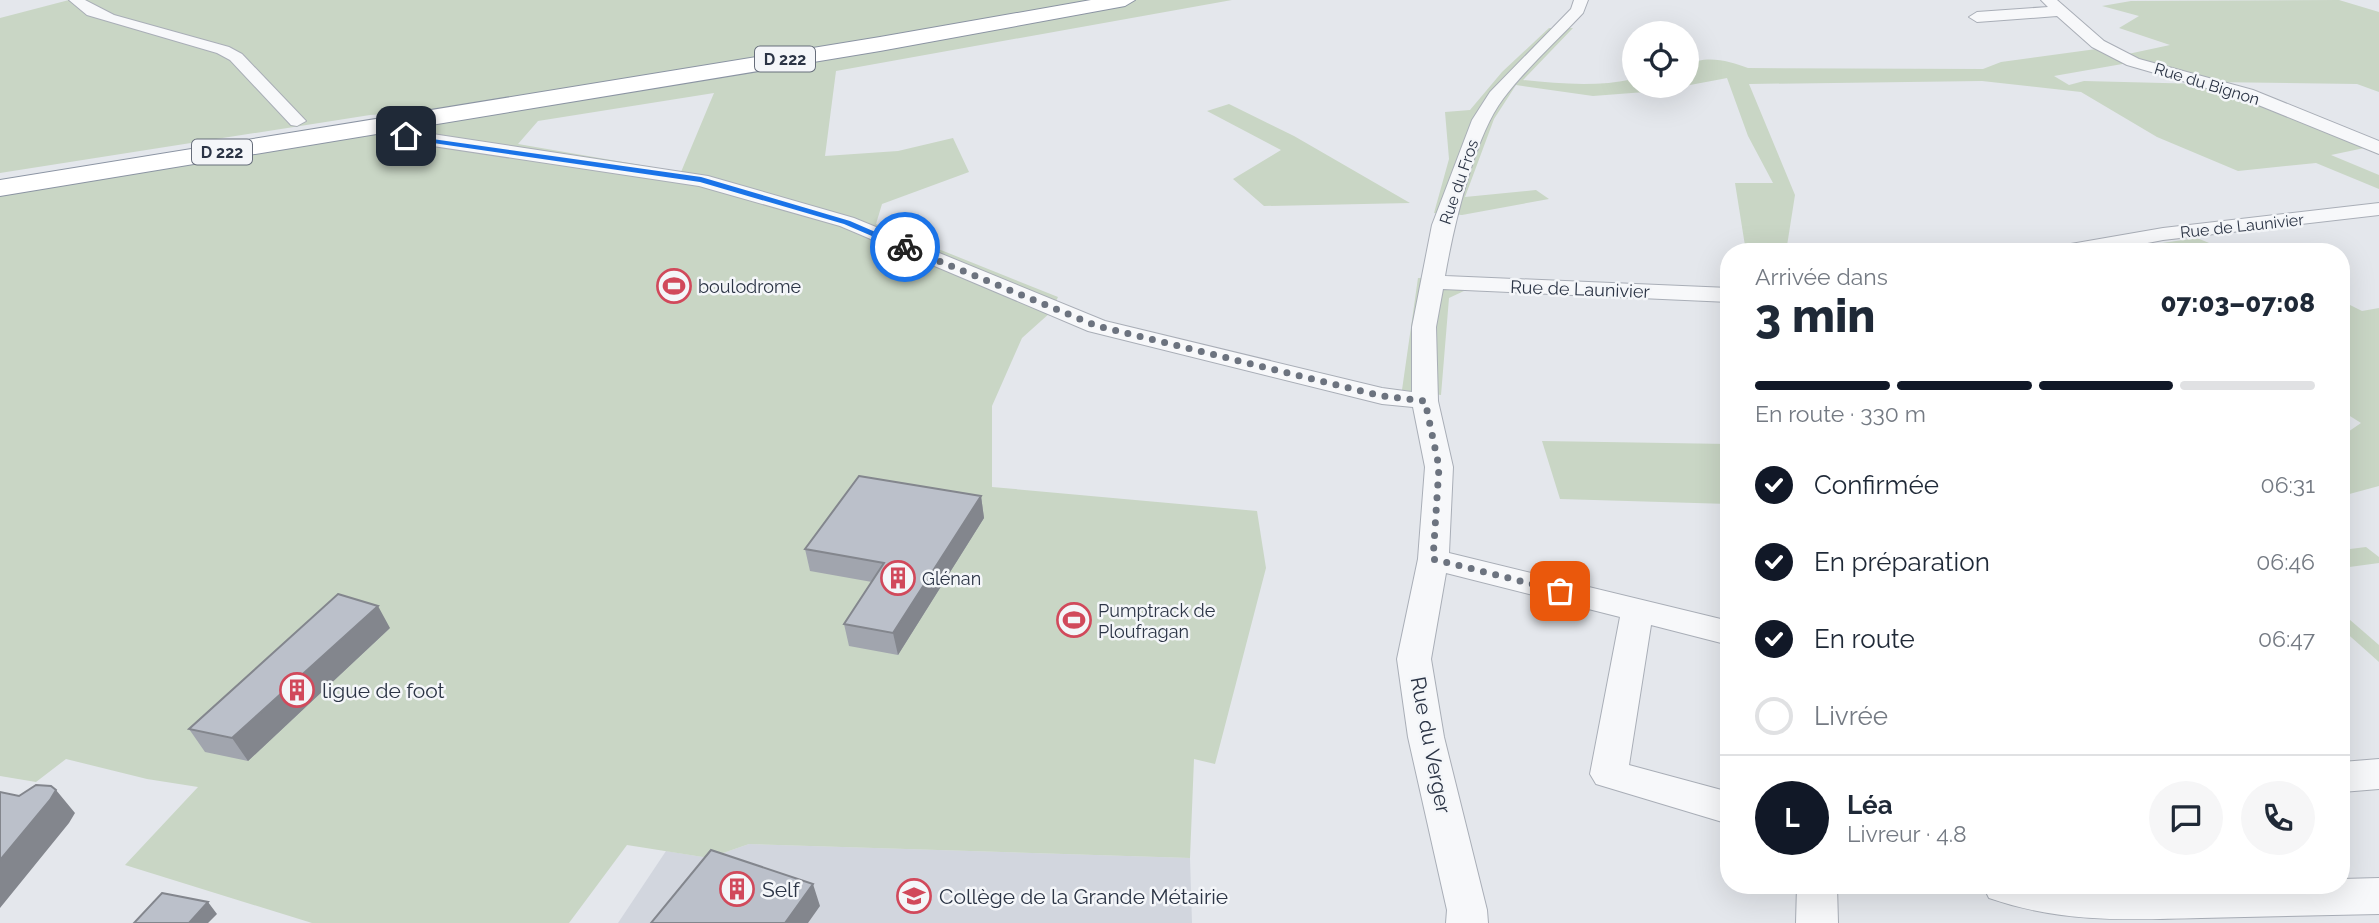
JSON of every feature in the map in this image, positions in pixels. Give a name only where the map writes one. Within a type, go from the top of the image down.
[{"type":"highway","name":"D 222","points":[[0,188],[880,44],[1125,0]]},
{"type":"highway","name":"D 222","points":[[0,178],[443,115]]},
{"type":"street","points":[[76,0],[92,12],[108,18],[223,50],[236,57],[297,121]]},
{"type":"street","name":"Rue du Fros","points":[[1425,401],[1424,327],[1443,225],[1481,120],[1496,96],[1578,10],[1581,0]]},
{"type":"street","points":[[1977,17],[2054,5]]},
{"type":"street","name":"Rue du Bignon","points":[[2054,5],[2098,44],[2133,62],[2247,94],[2379,148]]},
{"type":"street","points":[[406,136],[701,180],[847,222],[1097,326],[1382,396],[1425,401]]},
{"type":"street","name":"Rue de Launivier","points":[[2114,243],[2163,234],[2379,209]]},
{"type":"street","name":"Rue de Launivier","points":[[1432,282],[1720,295]]},
{"type":"street","name":"Rue du Verger","points":[[1425,401],[1439,467],[1433,559],[1414,659],[1426,737],[1468,910],[1467,923]]},
{"type":"street","points":[[1433,559],[1720,631]]},
{"type":"street","points":[[1637,610],[1609,774],[1720,805]]},
{"type":"street","points":[[2350,777],[2379,774]]},
{"type":"street","points":[[1817,894],[1817,923]]},
{"type":"street","points":[[2033,894],[2093,903],[2379,896]]},
{"type":"shaded area","name":"Collège de la Grande Métairie","points":[[749,844],[1190,858],[1192,923],[618,923],[666,851],[709,858]]},
{"type":"green space","points":[[69,0],[1232,0],[836,71],[825,156],[898,151],[953,138],[969,172],[882,204],[876,224],[1058,297],[1051,312],[1022,338],[992,406],[992,487],[1257,511],[1266,568],[1215,764],[1194,759],[1190,858],[749,844],[709,858],[627,845],[569,923],[312,923],[125,865],[198,787],[147,779],[66,759],[36,782],[0,776],[0,194],[433,111],[370,115],[0,173],[0,18]],"holes":[[[714,93],[681,172],[518,144],[538,121]]]},
{"type":"green space","points":[[2339,0],[2379,12],[2379,92],[2357,84],[2209,82],[2128,63],[2054,76],[2069,85],[2084,81],[2203,84],[2248,97],[2369,147],[2331,155],[2379,175],[2379,189],[2316,163],[2238,171],[2157,137],[2081,92],[1982,81],[1749,84],[1795,195],[1787,243],[1745,243],[1735,183],[1773,183],[1748,136],[1727,78],[1699,84],[1699,61],[1725,61],[1748,68],[1983,69],[2001,62],[2111,47],[2128,54],[2170,45],[2119,28],[2139,16],[2102,6],[2131,1]]},
{"type":"green space","points":[[1549,28],[1573,28],[1523,80],[1565,84],[1620,82],[1622,94],[1593,96],[1516,85],[1494,119],[1465,197],[1536,190],[1549,199],[1462,215],[1434,213],[1449,159],[1445,112],[1470,110],[1502,72]]},
{"type":"green space","points":[[1229,104],[1294,136],[1410,203],[1264,206],[1233,179],[1281,150],[1207,111]]},
{"type":"green space","points":[[2197,238],[2209,243],[2162,243]]},
{"type":"green space","points":[[1418,278],[1720,288],[1720,301],[1466,290],[1449,298],[1441,395],[1402,390]]},
{"type":"green space","points":[[2350,305],[2362,311],[2379,308],[2379,486],[2350,494],[2350,431],[2361,423],[2350,416]]},
{"type":"green space","points":[[1542,441],[1720,444],[1720,504],[1560,499]]},
{"type":"green space","points":[[2366,547],[2379,557],[2379,563],[2350,567],[2350,549]]},
{"type":"green space","points":[[2350,620],[2379,645],[2379,662],[2350,636]]},
{"type":"building","name":"Glénan","points":[[859,476],[981,496],[893,633],[844,624],[884,563],[805,549]]},
{"type":"building","points":[[338,594],[378,606],[232,738],[189,729]]},
{"type":"building","points":[[36,785],[51,786],[56,790],[0,860],[0,792],[19,796]]},
{"type":"building","points":[[711,850],[813,884],[785,923],[651,923]]},
{"type":"building","points":[[162,893],[208,902],[189,923],[134,923]]},
{"type":"way so far","points":[[905,247],[1097,326],[1382,396],[1425,401],[1439,467],[1433,559],[1560,591]]},
{"type":"place","name":"boulodrome","points":[[674,286]]},
{"type":"place","name":"Glénan","points":[[898,578]]},
{"type":"place","name":"Pumptrack de Ploufragan","points":[[1074,620]]},
{"type":"place","name":"ligue de foot","points":[[297,690]]},
{"type":"place","name":"Self","points":[[737,889]]},
{"type":"place","name":"Collège de la Grande Métairie","points":[[914,896]]},
{"type":"route","points":[[406,136],[475,144],[701,180],[847,222],[905,247]]}]
